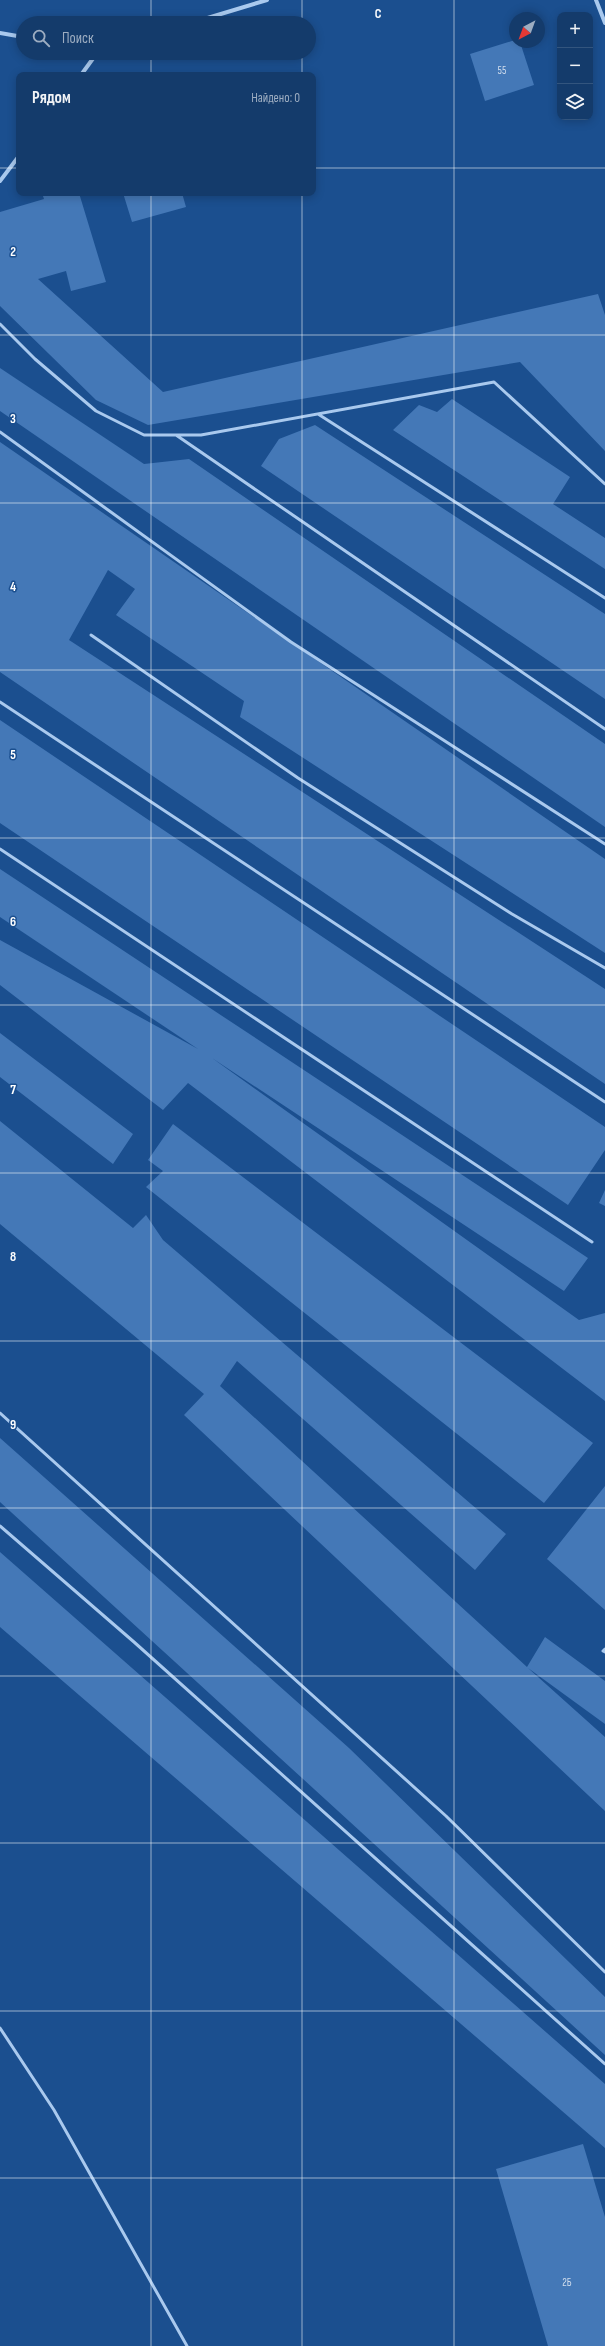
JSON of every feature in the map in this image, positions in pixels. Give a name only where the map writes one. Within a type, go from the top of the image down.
[{"type":"street","points":[[213,16],[267,0]]},
{"type":"street","points":[[596,0],[605,23]]},
{"type":"street","points":[[0,33],[16,36]]},
{"type":"street","points":[[83,72],[92,60]]},
{"type":"street","points":[[0,181],[16,160]]},
{"type":"lane","points":[[0,324],[36,359],[96,411],[144,435],[201,435],[494,382],[605,484]]},
{"type":"lane","points":[[318,414],[605,598]]},
{"type":"lane","points":[[0,432],[291,642],[605,844]]},
{"type":"lane","points":[[176,435],[605,729]]},
{"type":"lane","points":[[90,635],[298,778],[512,914],[605,968]]},
{"type":"lane","points":[[0,702],[605,1102]]},
{"type":"lane","points":[[0,849],[592,1242]]},
{"type":"lane","points":[[0,1413],[446,1816],[605,1972]]},
{"type":"lane","points":[[0,1526],[134,1642],[605,2064]]},
{"type":"lane","points":[[0,2028],[54,2110],[187,2346]]},
{"type":"building","points":[[509,42],[509,48],[522,48],[534,85],[485,101],[470,54]]},
{"type":"building","points":[[43,196],[80,196],[106,282],[71,291],[66,271],[38,279],[163,392],[598,294],[605,315],[605,451],[520,362],[148,425],[96,400],[0,306],[0,212],[44,199]]},
{"type":"building","points":[[124,196],[183,196],[186,207],[132,222]]},
{"type":"building","points":[[0,368],[144,464],[189,459],[605,744],[605,827],[0,411]]},
{"type":"building","points":[[452,399],[570,477],[553,504],[605,538],[605,569],[393,430],[419,405],[437,412]]},
{"type":"building","points":[[315,425],[605,614],[605,699],[261,466],[279,439]]},
{"type":"building","points":[[0,442],[605,859],[605,953],[240,717],[244,701],[116,615],[135,589],[108,570],[69,640],[605,989],[605,1084],[0,672]]},
{"type":"building","points":[[0,720],[605,1127],[605,1150],[568,1205],[0,823]]},
{"type":"building","points":[[0,869],[588,1258],[564,1291],[212,1058],[579,1320],[605,1313],[605,1401],[188,1083],[163,1110],[0,985],[0,940],[198,1049],[0,917]]},
{"type":"building","points":[[0,1033],[133,1134],[113,1164],[0,1077]]},
{"type":"building","points":[[0,1121],[133,1228],[146,1215],[163,1240],[506,1534],[475,1570],[237,1361],[220,1386],[527,1667],[545,1637],[605,1681],[605,1724],[528,1668],[605,1737],[605,1811],[184,1415],[204,1394],[0,1224]]},
{"type":"building","points":[[173,1124],[593,1443],[544,1503],[146,1187],[163,1171],[148,1160]]},
{"type":"building","points":[[605,1190],[605,1206],[599,1203]]},
{"type":"building","points":[[0,1438],[349,1748],[605,1997],[605,2055],[0,1502]]},
{"type":"building","points":[[605,1486],[605,1610],[547,1559]]},
{"type":"building","points":[[0,1552],[605,2084],[605,2148],[0,1627]]},
{"type":"building","points":[[583,2144],[605,2217],[605,2346],[548,2346],[496,2169]]}]
